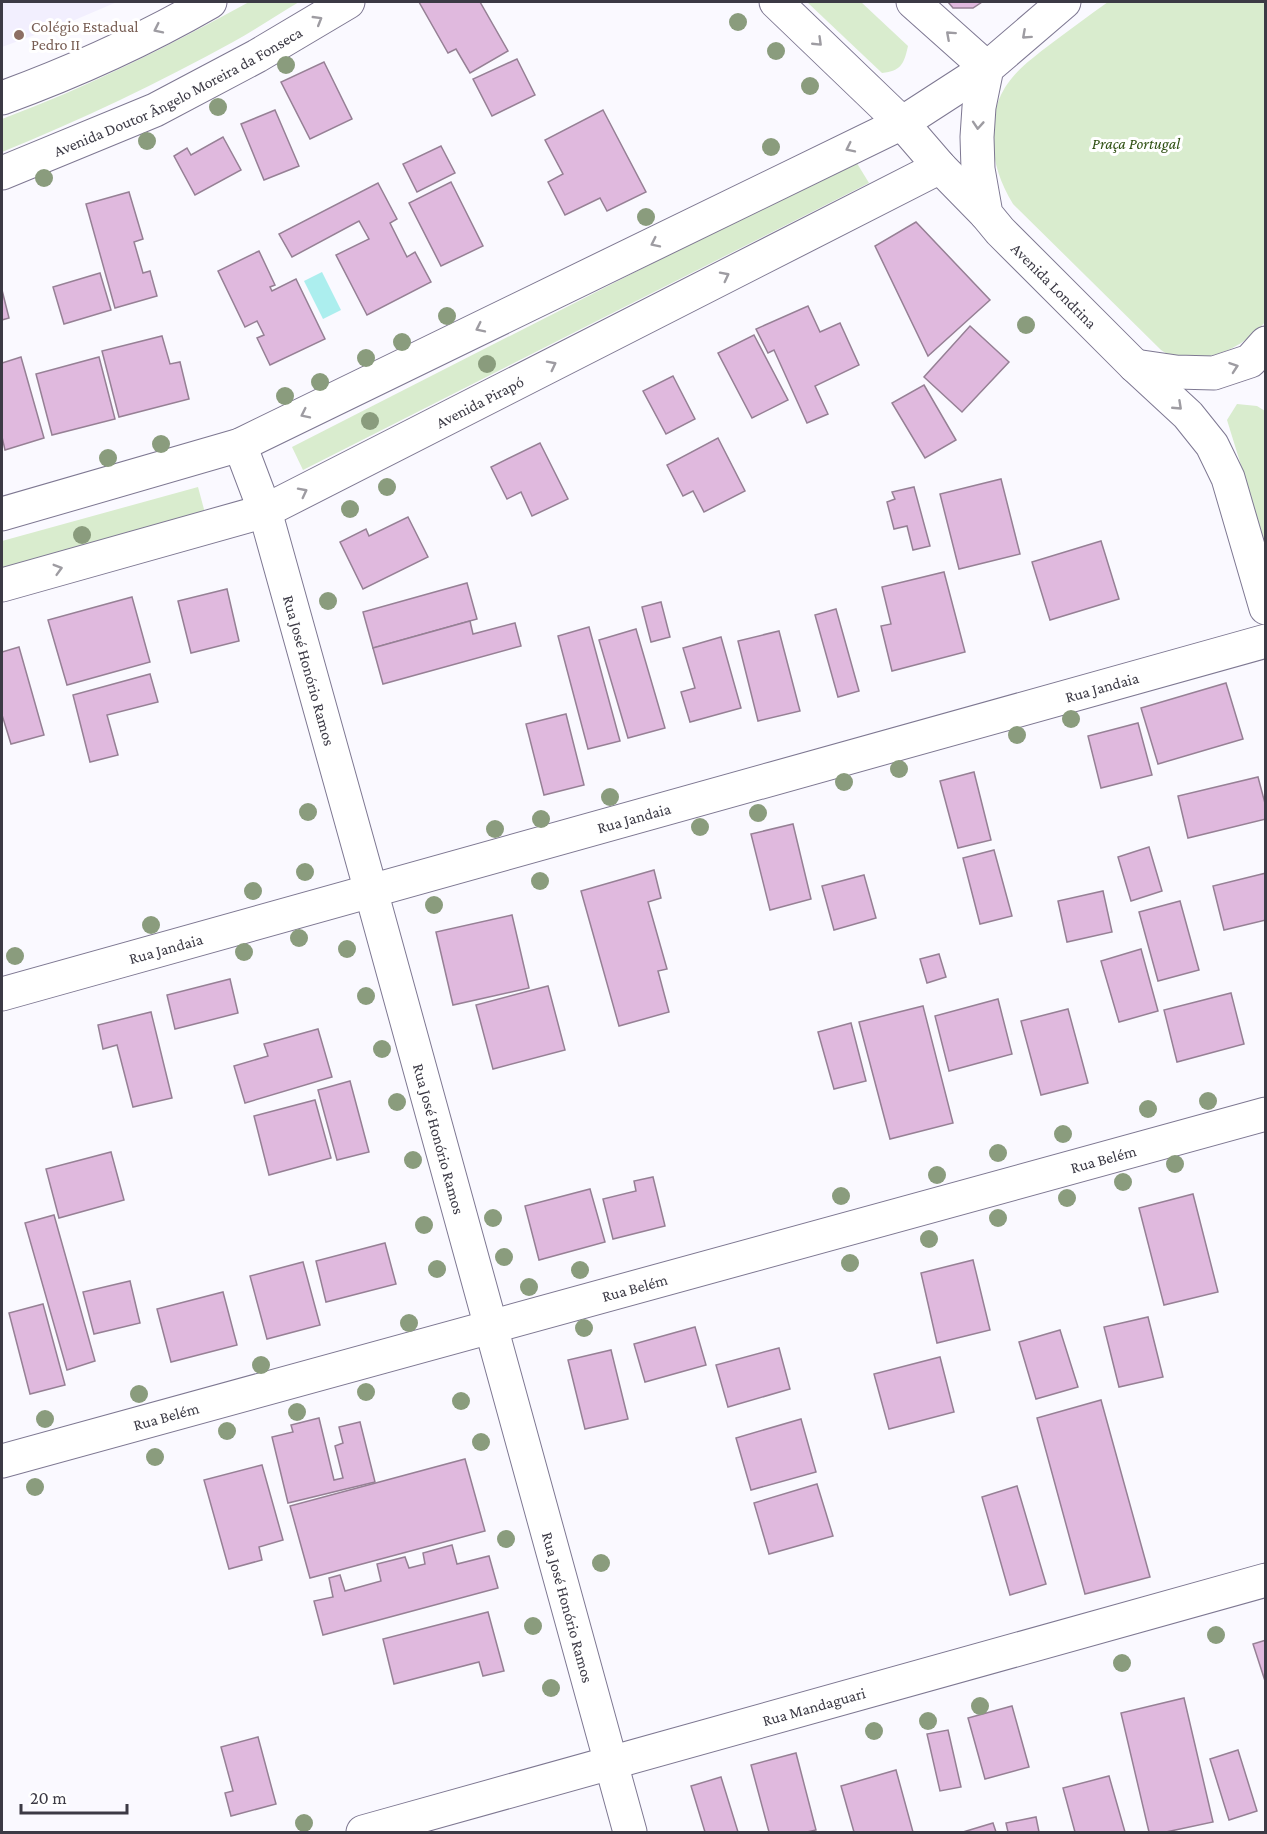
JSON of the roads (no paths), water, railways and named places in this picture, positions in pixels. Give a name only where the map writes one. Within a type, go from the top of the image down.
[{"type":"street","points":[[2,98],[46,82],[104,56],[210,2]]},
{"type":"street","name":"Avenida Doutor Ângelo Moreira da Fonseca","points":[[2,172],[155,110],[257,56],[348,2]]},
{"type":"street","name":"Avenida Londrina","points":[[776,2],[902,123],[1000,231],[1135,366],[1188,415],[1212,446],[1228,478],[1266,608]]},
{"type":"street","points":[[913,2],[987,68]]},
{"type":"street","points":[[2,514],[240,446],[902,123],[987,68],[1064,2]]},
{"type":"street","points":[[986,214],[978,169],[977,137],[979,108],[987,68]]},
{"type":"street","name":"Avenida Pirapó","points":[[2,585],[265,511],[940,167]]},
{"type":"street","points":[[1135,366],[1176,372],[1214,373],[1251,361],[1266,343]]},
{"type":"street","name":"Rua José Honório Ramos","points":[[240,446],[265,511],[630,1833]]},
{"type":"street","name":"Rua Jandaia","points":[[2,994],[1266,641]]},
{"type":"street","name":"Rua Belém","points":[[2,1461],[1266,1114]]},
{"type":"street","name":"Rua Mandaguari","points":[[363,1833],[1266,1580]]},
{"type":"water","points":[[322,272],[341,310],[323,319],[304,281]]},
{"type":"place","name":"Colégio Estadual Pedro II","points":[[19,35]]},
{"type":"park label","name":"Praça Portugal","points":[[1136,143]]}]
